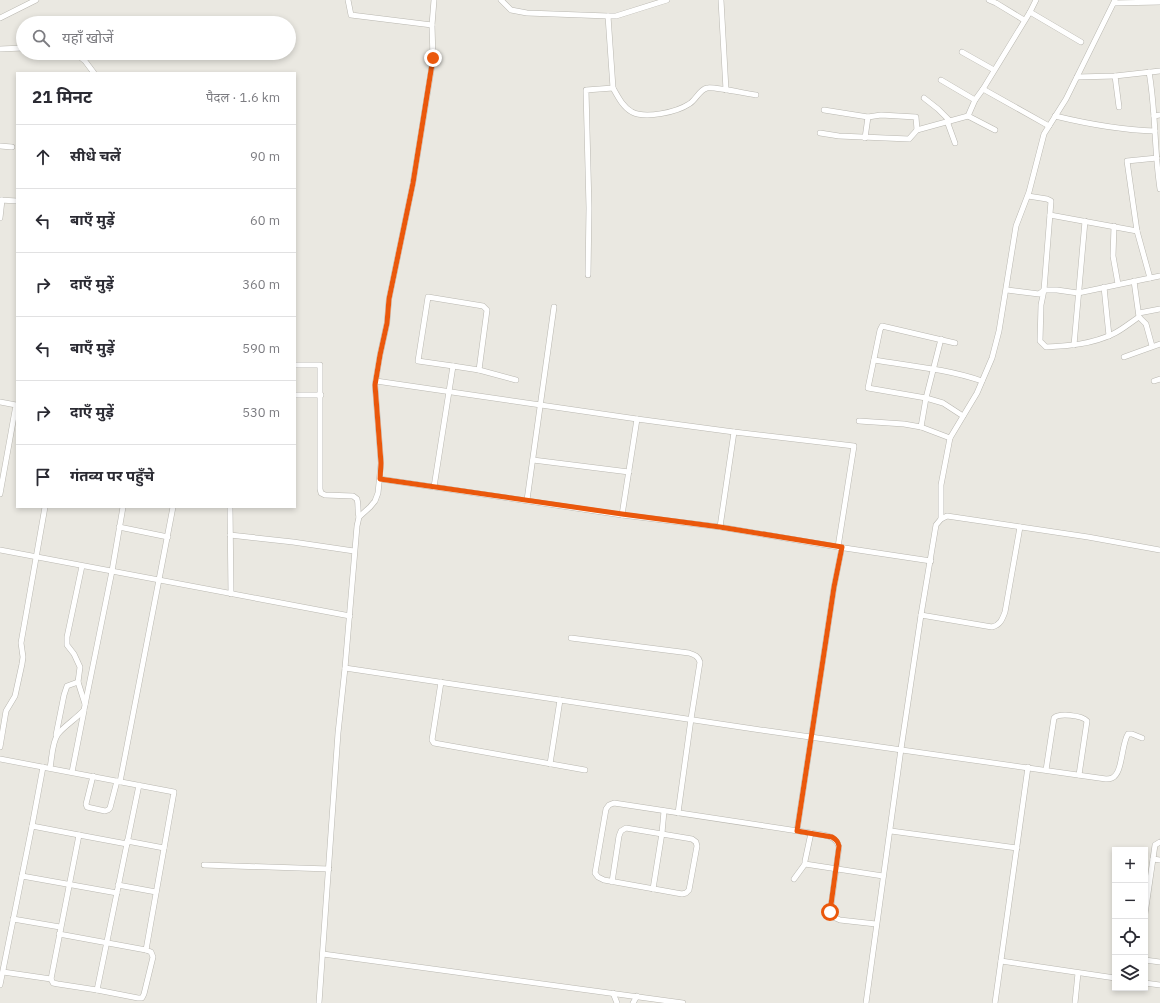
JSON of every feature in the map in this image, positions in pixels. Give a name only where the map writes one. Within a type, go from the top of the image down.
[{"type":"street","points":[[0,18],[36,0]]},
{"type":"street","points":[[348,0],[351,15],[432,24]]},
{"type":"street","points":[[359,517],[375,501],[378,493],[381,463],[376,381],[387,323],[389,299],[413,183],[432,66],[432,24],[434,0]]},
{"type":"street","points":[[501,0],[511,10],[562,16],[616,16],[667,0]]},
{"type":"street","points":[[721,0],[726,90]]},
{"type":"street","points":[[989,0],[1024,20]]},
{"type":"street","points":[[968,116],[975,100],[984,89],[1036,0]]},
{"type":"street","points":[[941,519],[941,485],[950,438],[977,393],[992,358],[1007,290],[1016,226],[1028,196],[1044,134],[1066,100],[1115,1],[1160,2]]},
{"type":"street","points":[[1030,12],[1081,42]]},
{"type":"street","points":[[608,16],[613,88],[625,107],[632,112],[645,114],[677,110],[690,104],[702,91],[709,87],[756,95]]},
{"type":"street","points":[[0,49],[16,48]]},
{"type":"street","points":[[962,52],[994,70]]},
{"type":"street","points":[[84,60],[93,72]]},
{"type":"street","points":[[1077,77],[1115,76],[1160,71]]},
{"type":"street","points":[[1149,72],[1160,189]]},
{"type":"street","points":[[1115,76],[1119,107]]},
{"type":"street","points":[[941,80],[975,100]]},
{"type":"street","points":[[588,275],[589,208],[586,90],[613,88]]},
{"type":"street","points":[[984,89],[1049,126]]},
{"type":"street","points":[[924,98],[938,109],[949,121],[955,143]]},
{"type":"street","points":[[824,110],[868,116],[881,115],[916,117],[917,130]]},
{"type":"street","points":[[1154,116],[1160,115]]},
{"type":"street","points":[[865,138],[868,116]]},
{"type":"street","points":[[820,133],[865,138],[909,139],[917,130],[968,116],[996,130]]},
{"type":"street","points":[[1055,116],[1094,125],[1132,130],[1155,131]]},
{"type":"street","points":[[0,146],[12,147]]},
{"type":"street","points":[[1150,278],[1137,231],[1127,161],[1157,158]]},
{"type":"street","points":[[1028,196],[1051,201],[1044,290],[1041,305],[1040,341],[1046,347],[1074,345],[1095,341],[1114,334],[1139,315],[1160,308]]},
{"type":"street","points":[[0,218],[1,200],[16,201]]},
{"type":"street","points":[[1050,215],[1137,231]]},
{"type":"street","points":[[1074,345],[1085,221]]},
{"type":"street","points":[[1114,226],[1113,256],[1118,284]]},
{"type":"street","points":[[1007,290],[1039,294],[1044,290],[1078,293],[1160,276]]},
{"type":"street","points":[[1134,281],[1139,315],[1146,324],[1152,346]]},
{"type":"street","points":[[1104,287],[1109,336]]},
{"type":"street","points":[[479,370],[487,310],[483,306],[428,297],[418,361],[479,370],[516,380]]},
{"type":"street","points":[[527,500],[554,308]]},
{"type":"street","points":[[955,343],[882,326],[868,388],[926,398],[943,403],[963,416]]},
{"type":"street","points":[[921,427],[926,398],[941,339]]},
{"type":"street","points":[[1124,357],[1160,344]]},
{"type":"street","points":[[874,360],[934,369],[967,376],[982,381]]},
{"type":"street","points":[[296,366],[320,365],[321,494],[354,496],[357,499],[359,517],[354,551],[346,668],[338,740],[319,1003]]},
{"type":"street","points":[[434,487],[453,366]]},
{"type":"street","points":[[376,381],[541,406],[734,432],[854,446],[812,738],[797,831]]},
{"type":"street","points":[[296,395],[321,395]]},
{"type":"street","points":[[0,402],[16,405],[14,430],[0,494]]},
{"type":"street","points":[[622,514],[637,419]]},
{"type":"street","points":[[859,421],[904,424],[921,427],[950,438]]},
{"type":"street","points":[[720,527],[734,432]]},
{"type":"street","points":[[533,460],[629,472]]},
{"type":"street","points":[[380,479],[720,527],[931,561]]},
{"type":"street","points":[[0,747],[6,711],[15,696],[22,664],[23,650],[21,643],[45,508]]},
{"type":"street","points":[[72,772],[112,571],[123,508]]},
{"type":"street","points":[[93,776],[86,804],[87,807],[108,810],[110,808],[118,781],[160,580],[173,508]]},
{"type":"street","points":[[230,508],[231,594]]},
{"type":"street","points":[[866,1003],[876,924],[891,831],[901,749],[936,525],[941,519],[947,516],[1160,550]]},
{"type":"street","points":[[119,527],[168,537]]},
{"type":"street","points":[[921,615],[992,626],[997,625],[1005,612],[1020,527]]},
{"type":"street","points":[[230,535],[354,551]]},
{"type":"street","points":[[0,550],[350,616]]},
{"type":"street","points":[[56,738],[59,732],[77,718],[84,707],[78,682],[80,667],[74,654],[67,645],[67,638],[82,566]]},
{"type":"street","points":[[571,638],[695,654],[700,662],[678,813]]},
{"type":"street","points":[[346,668],[812,738],[901,749],[1106,779],[1112,778],[1118,773],[1124,744],[1128,734],[1142,738]]},
{"type":"street","points":[[50,768],[64,695],[67,686],[78,682]]},
{"type":"street","points":[[440,682],[432,740],[434,743],[585,770]]},
{"type":"street","points":[[550,764],[560,700]]},
{"type":"street","points":[[1046,770],[1054,718],[1060,715],[1080,717],[1085,718],[1087,721],[1079,775]]},
{"type":"street","points":[[0,759],[174,792],[146,950]]},
{"type":"street","points":[[0,985],[3,972],[2,962],[13,919],[43,767]]},
{"type":"street","points":[[995,1003],[1028,767]]},
{"type":"street","points":[[97,990],[139,785]]},
{"type":"street","points":[[612,882],[619,836],[621,831],[626,828],[692,839],[696,842],[697,846],[689,890],[686,893],[682,894],[612,882],[600,879],[596,873],[606,809],[609,805],[614,803],[811,833],[832,837],[836,839],[839,846],[830,912],[831,916],[840,920],[876,924]]},
{"type":"street","points":[[653,888],[664,811]]},
{"type":"street","points":[[32,826],[164,848]]},
{"type":"street","points":[[891,831],[1017,848]]},
{"type":"street","points":[[794,879],[805,864],[811,833]]},
{"type":"street","points":[[51,979],[68,884],[79,835]]},
{"type":"street","points":[[1148,893],[1155,845],[1160,842]]},
{"type":"street","points":[[1153,859],[1160,860]]},
{"type":"street","points":[[805,864],[883,876]]},
{"type":"street","points":[[204,865],[329,869]]},
{"type":"street","points":[[22,876],[117,894]]},
{"type":"street","points":[[118,885],[156,892]]},
{"type":"street","points":[[13,919],[60,927]]},
{"type":"street","points":[[3,972],[51,979],[53,983],[142,998],[153,957],[151,952],[59,934]]},
{"type":"street","points":[[323,954],[683,1003]]},
{"type":"street","points":[[1148,960],[1160,962]]},
{"type":"street","points":[[1001,961],[1112,978]]},
{"type":"street","points":[[1075,1003],[1078,973]]},
{"type":"street","points":[[1148,983],[1160,985]]},
{"type":"street","points":[[613,993],[617,1003]]},
{"type":"street","points":[[633,1003],[636,996]]},
{"type":"route","points":[[433,58],[413,183],[389,299],[387,323],[375,385],[381,463],[380,479],[720,527],[842,547],[834,587],[797,831],[832,837],[836,839],[838,843],[839,846],[830,912]]}]
